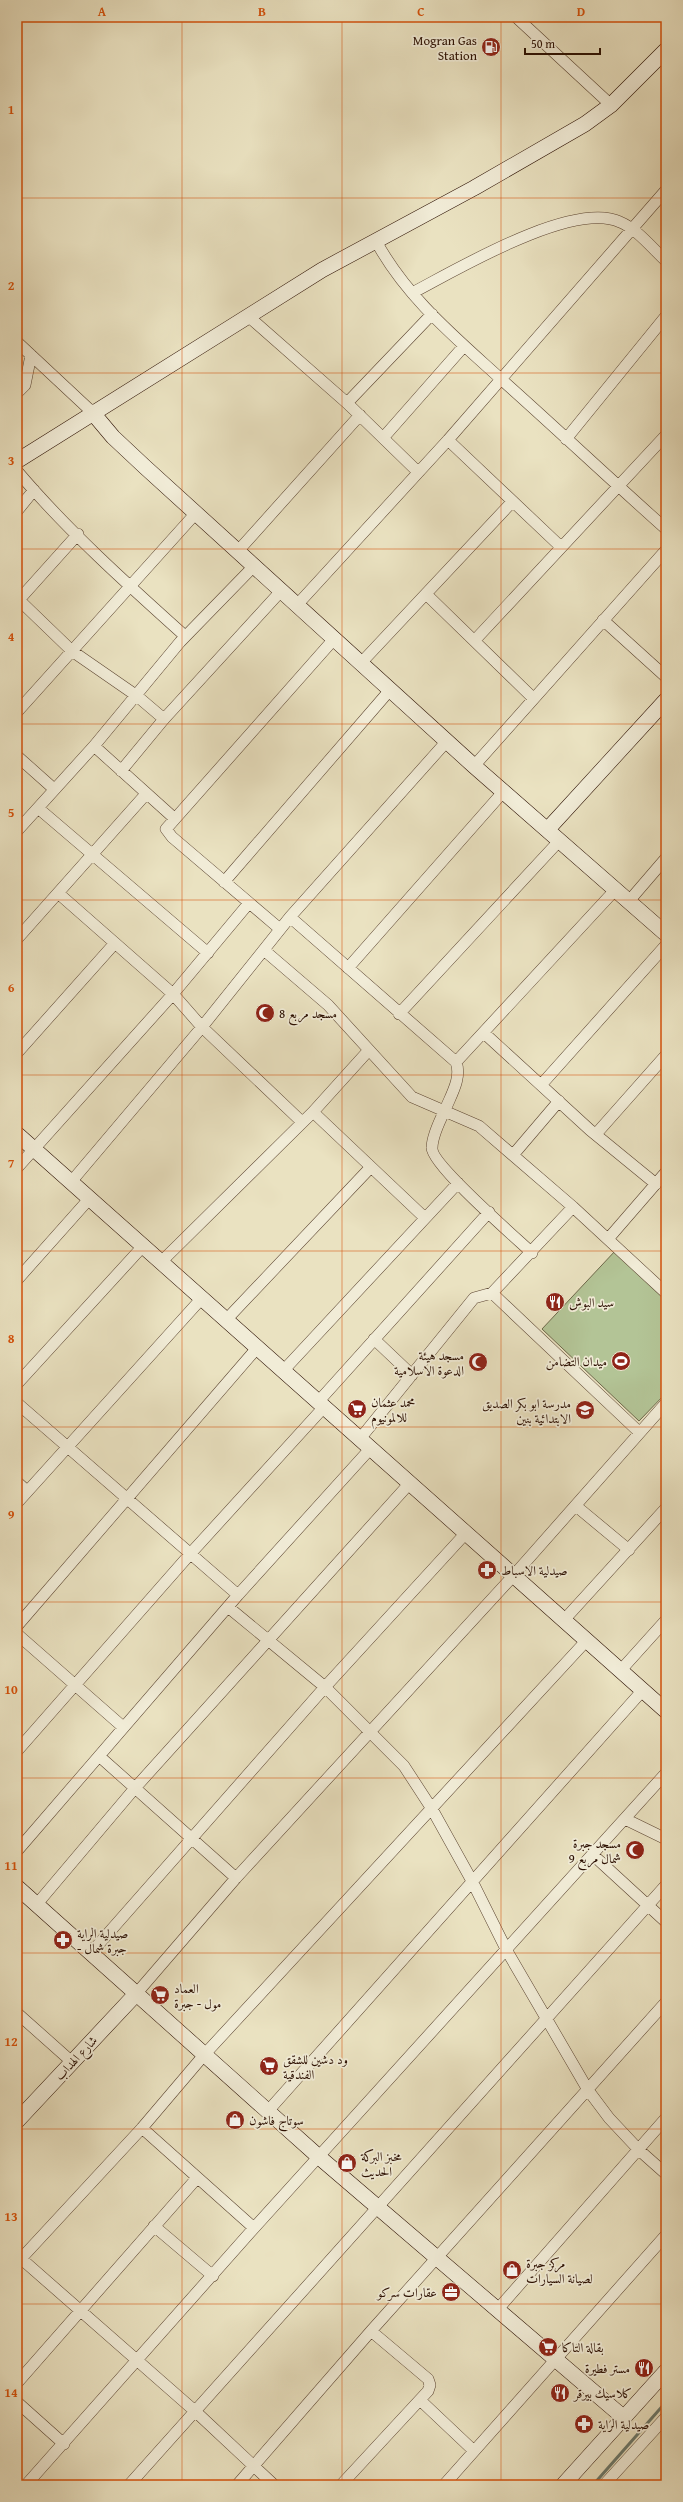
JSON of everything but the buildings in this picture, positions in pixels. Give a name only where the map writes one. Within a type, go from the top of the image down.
[{"type":"street","points":[[516,17],[611,105]]},
{"type":"street","points":[[17,461],[92,412],[322,270],[550,145],[611,105],[666,50]]},
{"type":"street","points":[[297,605],[448,440],[666,190]]},
{"type":"street","points":[[412,293],[494,251],[568,222],[604,217],[620,222],[632,229],[666,261]]},
{"type":"street","points":[[376,241],[389,265],[412,293],[464,346],[666,529]]},
{"type":"street","points":[[347,403],[432,314]]},
{"type":"street","points":[[248,316],[347,403],[418,472]]},
{"type":"street","points":[[566,439],[666,316]]},
{"type":"street","points":[[17,342],[92,412],[128,452],[255,565],[281,591],[446,741],[666,934]]},
{"type":"street","points":[[383,438],[464,346]]},
{"type":"street","points":[[17,393],[25,385],[30,355]]},
{"type":"street","points":[[238,551],[360,415]]},
{"type":"street","points":[[475,640],[560,547],[620,488],[666,435]]},
{"type":"street","points":[[448,440],[560,547]]},
{"type":"street","points":[[17,470],[34,490],[130,586],[185,636]]},
{"type":"street","points":[[17,511],[34,490]]},
{"type":"street","points":[[361,663],[512,502]]},
{"type":"street","points":[[17,712],[196,513]]},
{"type":"street","points":[[78,534],[18,600],[72,650],[137,696],[164,719]]},
{"type":"street","points":[[474,766],[602,620],[666,550]]},
{"type":"street","points":[[17,831],[94,746],[137,696],[185,636],[255,565]]},
{"type":"street","points":[[121,771],[164,719],[281,591]]},
{"type":"street","points":[[426,594],[533,698]]},
{"type":"street","points":[[602,620],[666,677]]},
{"type":"street","points":[[280,929],[167,833],[168,824],[334,639]]},
{"type":"street","points":[[224,882],[390,690]]},
{"type":"street","points":[[548,829],[666,700]]},
{"type":"street","points":[[71,1182],[202,1027],[290,917],[446,741]]},
{"type":"street","points":[[94,746],[174,818]]},
{"type":"street","points":[[17,756],[54,789]]},
{"type":"street","points":[[348,968],[504,791]]},
{"type":"street","points":[[17,939],[146,794]]},
{"type":"street","points":[[38,808],[208,953]]},
{"type":"street","points":[[399,1014],[560,840]]},
{"type":"street","points":[[629,901],[666,858]]},
{"type":"street","points":[[456,1062],[616,889]]},
{"type":"street","points":[[58,893],[173,994],[202,1027],[302,1122]]},
{"type":"street","points":[[17,1168],[173,994],[249,903]]},
{"type":"street","points":[[290,917],[399,1014],[456,1062],[459,1070],[453,1094],[444,1110],[432,1148],[437,1161],[458,1183],[532,1252]]},
{"type":"street","points":[[17,1053],[115,943]]},
{"type":"street","points":[[541,1085],[666,945]]},
{"type":"street","points":[[265,950],[328,1005],[412,1097],[479,1126],[573,1207],[666,1293]]},
{"type":"street","points":[[484,1033],[596,1134],[656,1184]]},
{"type":"street","points":[[162,1261],[313,1112],[369,1050]]},
{"type":"street","points":[[596,1134],[666,1055]]},
{"type":"street","points":[[512,1155],[559,1101]]},
{"type":"street","points":[[313,1112],[370,1168],[425,1218]]},
{"type":"street","points":[[17,1134],[162,1261],[365,1445],[465,1534],[514,1575],[666,1711]]},
{"type":"street","points":[[226,1320],[370,1168]]},
{"type":"street","points":[[608,1240],[666,1172]]},
{"type":"street","points":[[283,1371],[458,1183]]},
{"type":"street","points":[[17,1280],[90,1198]]},
{"type":"street","points":[[17,1851],[238,1596],[365,1445],[412,1375],[474,1298],[492,1293],[573,1207]]},
{"type":"street","points":[[17,1751],[321,1405],[374,1339],[489,1212]]},
{"type":"street","points":[[17,1384],[144,1245]]},
{"type":"street","points":[[492,1293],[639,1432]]},
{"type":"street","points":[[17,1503],[202,1298]]},
{"type":"street","points":[[374,1339],[412,1375]]},
{"type":"street","points":[[17,1626],[257,1348]]},
{"type":"street","points":[[17,1403],[126,1500],[191,1553],[238,1596]]},
{"type":"street","points":[[136,1994],[236,1878],[514,1575],[666,1403]]},
{"type":"street","points":[[17,1482],[27,1492]]},
{"type":"street","points":[[37,1904],[135,1788],[409,1484]]},
{"type":"street","points":[[576,1506],[629,1550]]},
{"type":"street","points":[[564,1620],[666,1508]]},
{"type":"street","points":[[90,1954],[325,1687],[465,1534]]},
{"type":"street","points":[[228,1606],[325,1687],[404,1766],[432,1809],[472,1881],[507,1951],[588,2090],[609,2118],[639,2150],[666,2174]]},
{"type":"street","points":[[621,1670],[666,1620]]},
{"type":"street","points":[[17,1634],[124,1727]]},
{"type":"street","points":[[274,2485],[139,2361],[18,2259],[142,2128],[204,2055],[587,1640]]},
{"type":"street","points":[[268,2111],[643,1690]]},
{"type":"street","points":[[99,1756],[190,1839],[236,1878]]},
{"type":"street","points":[[26,2485],[139,2361],[254,2228],[507,1951],[666,1773]]},
{"type":"street","points":[[625,1819],[666,1839]]},
{"type":"street","points":[[593,1855],[666,1922]]},
{"type":"street","points":[[129,2485],[196,2412],[378,2206],[666,1885]]},
{"type":"street","points":[[18,1888],[90,1954],[319,2157],[437,2256],[623,2417]]},
{"type":"street","name":"شارع الهداب","points":[[17,2121],[136,1994]]},
{"type":"street","points":[[237,2485],[437,2256],[666,2002]]},
{"type":"street","points":[[17,2013],[72,2062]]},
{"type":"street","points":[[498,2309],[666,2118]]},
{"type":"street","points":[[142,2128],[254,2228]]},
{"type":"street","points":[[17,2383],[197,2178]]},
{"type":"street","points":[[154,2226],[213,2276]]},
{"type":"street","points":[[444,2485],[666,2235]]},
{"type":"street","points":[[341,2485],[428,2391],[430,2384],[428,2379],[371,2331]]},
{"type":"street","points":[[563,2485],[666,2371]]},
{"type":"street","points":[[420,2400],[474,2451]]},
{"type":"street","points":[[17,2402],[64,2444]]},
{"type":"street","points":[[604,2485],[666,2417]]},
{"type":"green space","name":"ميدان التضامن","points":[[616,1250],[666,1298],[666,1393],[639,1421],[542,1329]]},
{"type":"waterway","points":[[593,2485],[666,2402]]},
{"type":"place","name":"Mogran Gas Station","points":[[491,47]]},
{"type":"place","name":"مسجد مربع 8","points":[[265,1013]]},
{"type":"place","name":"سيد البوش","points":[[555,1302]]},
{"type":"place","name":"ميدان التضامن","points":[[621,1361]]},
{"type":"place","name":"مسجد هيئة الدعوة الاسلامية","points":[[478,1362]]},
{"type":"place","name":"محمد عثمان للالمونيوم","points":[[357,1409]]},
{"type":"place","name":"مدرسة ابو بكر الصديق الابتدائية بنين","points":[[585,1410]]},
{"type":"place","name":"صيدلية الاسباط","points":[[487,1570]]},
{"type":"place","name":"مسجد جبرة شمال مربع 9","points":[[635,1850]]},
{"type":"place","name":"صيدلية الراية - جبرة شمال","points":[[63,1940]]},
{"type":"place","name":"العماد مول - جبرة","points":[[160,1995]]},
{"type":"place","name":"ود دشين للشقق الفندقية","points":[[269,2066]]},
{"type":"place","name":"سوتاج فاشون","points":[[235,2120]]},
{"type":"place","name":"مخبز البركة الحديث","points":[[347,2163]]},
{"type":"place","name":"مركز جبرة لصيانة السيارات","points":[[512,2270]]},
{"type":"place","name":"عقارات سركو","points":[[451,2292]]},
{"type":"place","name":"بقالة التاكا","points":[[548,2347]]},
{"type":"place","name":"مستر فطيرة","points":[[644,2368]]},
{"type":"place","name":"كلاسيك بيرقر","points":[[560,2393]]},
{"type":"place","name":"صيدلية الراية","points":[[584,2424]]}]
